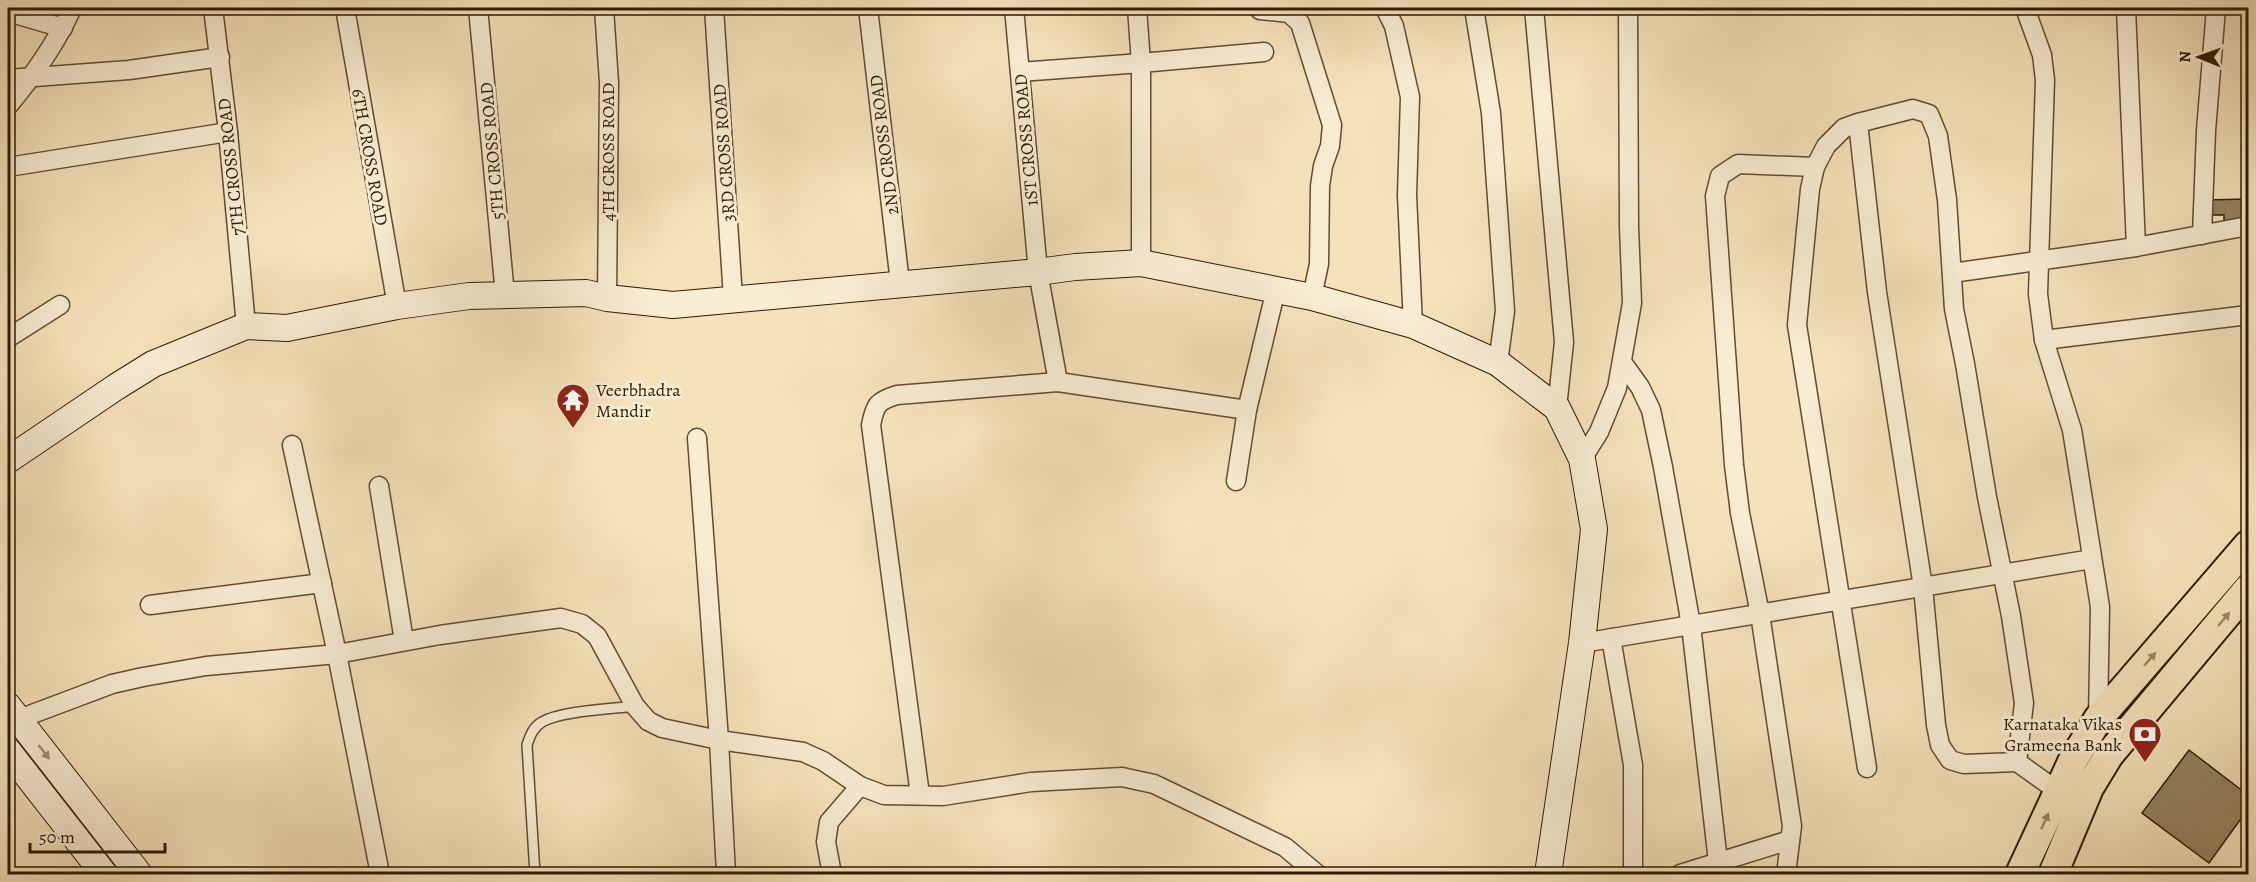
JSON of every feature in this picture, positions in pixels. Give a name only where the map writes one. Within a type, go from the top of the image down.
[{"type":"main road","points":[[2020,874],[2073,760],[2098,719],[2248,545]]},
{"type":"main road","points":[[2053,874],[2089,788],[2109,755],[2248,589]]},
{"type":"street","points":[[8,106],[31,78],[63,28],[72,8]]},
{"type":"street","name":"7TH CROSS ROAD","points":[[213,8],[228,132],[246,326]]},
{"type":"street","name":"6TH CROSS ROAD","points":[[345,8],[397,306]]},
{"type":"street","name":"5TH CROSS ROAD","points":[[478,8],[505,295]]},
{"type":"street","name":"4TH CROSS ROAD","points":[[604,8],[609,83],[607,298]]},
{"type":"street","name":"3RD CROSS ROAD","points":[[714,8],[733,298]]},
{"type":"street","name":"2ND CROSS ROAD","points":[[868,8],[900,283]]},
{"type":"street","name":"1ST CROSS ROAD","points":[[1014,8],[1038,272],[1058,382]]},
{"type":"street","points":[[1137,8],[1142,63],[1141,264]]},
{"type":"street","points":[[1257,8],[1289,13],[1300,23],[1332,125],[1330,146],[1323,166],[1320,186],[1319,264],[1312,297]]},
{"type":"street","points":[[1385,8],[1394,26],[1410,97],[1407,195],[1413,325]]},
{"type":"street","points":[[1474,8],[1491,113],[1505,311],[1498,363]]},
{"type":"street","points":[[1534,8],[1564,342],[1557,408]]},
{"type":"street","points":[[1582,459],[1599,432],[1617,388],[1632,303],[1629,227],[1629,8]]},
{"type":"street","points":[[2025,8],[2042,55],[2045,80],[2038,294],[2044,340],[2072,430],[2100,607],[2098,719]]},
{"type":"street","points":[[2126,8],[2136,247]]},
{"type":"street","points":[[2202,235],[2206,131],[2216,8]]},
{"type":"street","points":[[8,12],[63,28]]},
{"type":"street","points":[[1020,72],[1264,52]]},
{"type":"street","points":[[8,79],[129,70],[220,57]]},
{"type":"street","points":[[1867,768],[1797,325],[1810,189],[1815,167],[1826,146],[1844,128],[1913,109],[1929,114],[1938,136],[1947,200],[1954,309],[2003,574],[2024,703],[2017,762]]},
{"type":"street","points":[[1857,123],[1877,292],[1923,587],[1936,725],[1940,744],[1950,760],[1964,764],[2017,762],[2058,792]]},
{"type":"street","points":[[8,167],[228,132]]},
{"type":"street","points":[[1786,874],[1792,826],[1760,614],[1740,513],[1734,465],[1714,196],[1720,176],[1738,164],[1815,167]]},
{"type":"street","points":[[1952,273],[2136,247],[2248,226]]},
{"type":"street","points":[[8,460],[153,364],[246,326],[287,328],[397,306],[469,296],[586,293],[607,298],[673,305],[1075,267],[1141,264],[1312,297],[1413,325],[1498,363],[1557,408],[1582,459],[1594,529],[1582,643],[1548,874]]},
{"type":"street","points":[[1236,481],[1247,410],[1276,289]]},
{"type":"street","points":[[8,338],[60,305]]},
{"type":"street","points":[[2044,340],[2248,315]]},
{"type":"street","points":[[1622,362],[1640,387],[1651,410],[1663,467],[1691,625],[1718,862]]},
{"type":"street","points":[[920,795],[871,425],[874,409],[882,400],[897,395],[1058,382],[1247,410]]},
{"type":"street","points":[[697,438],[719,740],[726,874]]},
{"type":"street","points":[[292,445],[337,654],[380,874]]},
{"type":"street","points":[[379,486],[404,641]]},
{"type":"street","points":[[1582,643],[2092,559]]},
{"type":"street","points":[[150,605],[322,583]]},
{"type":"street","points":[[139,874],[13,713],[112,684],[206,666],[337,654],[404,641],[561,618],[582,624],[597,636],[635,706],[648,720],[662,728],[719,740],[803,752],[823,761],[860,786],[884,795],[943,796],[1031,782],[1122,777],[1139,780],[1154,784],[1285,847],[1317,874]]},
{"type":"street","points":[[1611,638],[1633,765],[1633,874]]},
{"type":"street","points":[[8,751],[104,874]]},
{"type":"street","points":[[832,874],[826,842],[829,822],[860,786]]},
{"type":"street","points":[[1680,874],[1790,840]]},
{"type":"lane","points":[[535,874],[527,745],[532,731],[542,722],[556,717],[635,706]]},
{"type":"building","points":[[2248,199],[2248,220],[2224,221],[2224,215],[2207,215],[2206,200]]},
{"type":"building","points":[[2189,750],[2248,795],[2248,809],[2209,863],[2142,813]]},
{"type":"place","name":"Veerbhadra Mandir","points":[[573,429]]},
{"type":"place","name":"Karnataka Vikas Grameena Bank","points":[[2145,763]]}]
